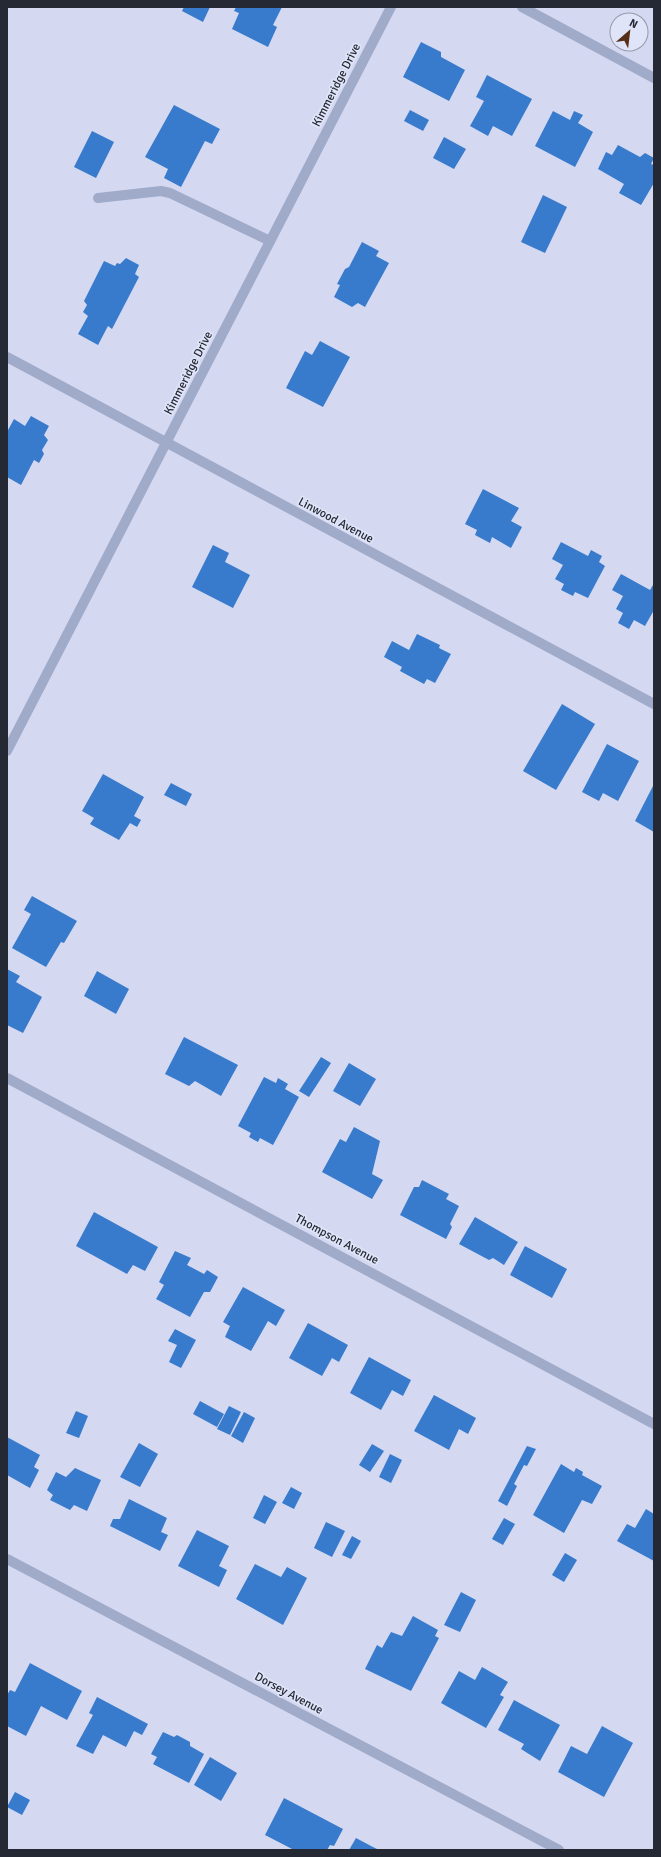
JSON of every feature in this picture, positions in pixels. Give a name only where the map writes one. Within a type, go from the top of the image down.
[{"type":"street","name":"Kimmeridge Drive","points":[[7,751],[392,7]]},
{"type":"street","points":[[522,7],[654,78]]},
{"type":"street","points":[[98,198],[161,192],[170,193],[270,241]]},
{"type":"street","name":"Linwood Avenue","points":[[7,357],[166,444],[654,704]]},
{"type":"street","name":"Thompson Avenue","points":[[7,1078],[654,1424]]},
{"type":"street","name":"Dorsey Avenue","points":[[7,1559],[558,1850]]},
{"type":"building","points":[[184,7],[210,7],[203,22],[182,11]]},
{"type":"building","points":[[236,7],[282,7],[273,25],[277,27],[268,47],[232,29],[239,13],[234,11]]},
{"type":"building","points":[[421,42],[441,52],[441,57],[465,70],[449,101],[403,77]]},
{"type":"building","points":[[487,75],[532,99],[512,136],[493,126],[488,136],[470,126],[484,101],[476,97]]},
{"type":"building","points":[[174,105],[220,129],[212,144],[205,141],[181,187],[164,178],[168,169],[145,157]]},
{"type":"building","points":[[410,110],[429,120],[423,131],[404,121]]},
{"type":"building","points":[[553,111],[570,120],[574,111],[583,115],[578,123],[593,132],[575,167],[535,146]]},
{"type":"building","points":[[92,131],[114,142],[96,178],[74,167]]},
{"type":"building","points":[[444,137],[466,149],[454,169],[433,158]]},
{"type":"building","points":[[618,145],[640,157],[645,153],[654,158],[651,164],[654,165],[654,183],[641,205],[619,193],[624,184],[598,169],[606,152],[612,155]]},
{"type":"building","points":[[543,195],[567,207],[545,253],[521,242]]},
{"type":"building","points":[[362,242],[379,251],[376,256],[389,263],[365,307],[358,303],[352,307],[334,297],[340,285],[337,284],[345,269],[349,267]]},
{"type":"building","points":[[126,258],[139,265],[135,274],[139,277],[112,329],[108,326],[98,345],[78,334],[88,316],[83,312],[87,305],[84,301],[104,261],[115,266],[117,263],[120,264]]},
{"type":"building","points":[[320,341],[350,357],[323,407],[286,388],[305,351],[312,355]]},
{"type":"building","points":[[31,416],[49,426],[44,435],[48,440],[42,450],[44,454],[39,463],[34,460],[21,485],[7,477],[7,432],[14,419],[25,426]]},
{"type":"building","points":[[483,489],[519,508],[511,521],[522,527],[511,548],[492,537],[490,543],[475,535],[477,530],[465,524]]},
{"type":"building","points":[[561,542],[588,556],[591,550],[602,556],[599,562],[605,566],[588,598],[575,592],[573,596],[561,590],[564,584],[555,579],[563,565],[552,559]]},
{"type":"building","points":[[213,545],[229,553],[225,562],[250,575],[233,608],[192,587]]},
{"type":"building","points":[[621,574],[650,590],[654,585],[654,610],[645,626],[634,620],[629,629],[618,623],[623,613],[616,609],[623,596],[612,590]]},
{"type":"building","points":[[417,634],[440,645],[439,648],[451,654],[435,683],[427,679],[424,684],[400,671],[402,667],[384,657],[392,641],[409,650]]},
{"type":"building","points":[[562,704],[595,724],[556,790],[523,771]]},
{"type":"building","points":[[607,744],[639,761],[618,801],[603,793],[599,801],[582,792]]},
{"type":"building","points":[[103,774],[144,797],[134,816],[141,820],[137,827],[130,823],[119,840],[90,824],[94,818],[82,811]]},
{"type":"building","points":[[171,783],[192,794],[186,806],[164,795]]},
{"type":"building","points":[[654,784],[654,832],[635,821]]},
{"type":"building","points":[[32,896],[77,921],[64,943],[61,942],[46,967],[12,948],[31,914],[24,910]]},
{"type":"building","points":[[7,969],[20,976],[16,982],[42,997],[23,1033],[7,1025]]},
{"type":"building","points":[[97,971],[129,989],[116,1014],[84,996]]},
{"type":"building","points":[[184,1037],[238,1065],[221,1096],[195,1081],[189,1086],[165,1074]]},
{"type":"building","points":[[321,1057],[331,1063],[309,1097],[299,1091]]},
{"type":"building","points":[[349,1063],[376,1079],[360,1106],[333,1091]]},
{"type":"building","points":[[264,1077],[276,1083],[278,1078],[288,1084],[285,1089],[299,1097],[273,1145],[260,1138],[258,1142],[249,1137],[251,1133],[238,1126]]},
{"type":"building","points":[[354,1127],[380,1141],[372,1174],[383,1180],[372,1199],[322,1172],[340,1139],[346,1142]]},
{"type":"building","points":[[422,1180],[449,1194],[446,1199],[459,1206],[450,1224],[452,1227],[446,1239],[400,1215],[414,1187],[419,1187]]},
{"type":"building","points":[[94,1212],[158,1247],[145,1271],[133,1265],[127,1274],[76,1246]]},
{"type":"building","points":[[475,1217],[518,1242],[504,1265],[493,1258],[489,1260],[459,1244]]},
{"type":"building","points":[[525,1246],[567,1269],[552,1298],[510,1275]]},
{"type":"building","points":[[175,1251],[191,1258],[187,1265],[204,1274],[207,1270],[218,1277],[210,1292],[204,1292],[190,1317],[156,1299],[164,1285],[159,1282]]},
{"type":"building","points":[[243,1287],[285,1310],[276,1326],[268,1321],[251,1351],[225,1337],[230,1326],[223,1322]]},
{"type":"building","points":[[308,1323],[348,1345],[339,1362],[332,1358],[322,1376],[289,1358]]},
{"type":"building","points":[[175,1329],[196,1340],[181,1368],[169,1362],[177,1345],[168,1341]]},
{"type":"building","points":[[369,1357],[411,1380],[403,1396],[392,1390],[381,1410],[350,1393]]},
{"type":"building","points":[[434,1395],[476,1418],[468,1434],[459,1429],[449,1450],[414,1431]]},
{"type":"building","points":[[200,1401],[224,1414],[217,1427],[193,1414]]},
{"type":"building","points":[[229,1406],[241,1412],[230,1435],[217,1429]]},
{"type":"building","points":[[76,1411],[88,1416],[79,1438],[66,1433]]},
{"type":"building","points":[[244,1412],[255,1418],[243,1443],[231,1436]]},
{"type":"building","points":[[7,1437],[40,1455],[34,1467],[39,1470],[30,1488],[7,1475]]},
{"type":"building","points":[[139,1443],[158,1454],[140,1487],[120,1477]]},
{"type":"building","points":[[372,1444],[384,1451],[370,1472],[359,1465]]},
{"type":"building","points":[[527,1446],[536,1449],[527,1466],[524,1465],[514,1484],[517,1486],[507,1506],[498,1501]]},
{"type":"building","points":[[390,1454],[402,1460],[391,1483],[379,1477]]},
{"type":"building","points":[[561,1464],[574,1472],[576,1468],[583,1472],[582,1475],[602,1486],[592,1504],[582,1500],[564,1533],[533,1515]]},
{"type":"building","points":[[75,1468],[101,1480],[87,1511],[74,1505],[70,1510],[50,1500],[53,1495],[47,1490],[56,1472],[66,1477]]},
{"type":"building","points":[[291,1487],[302,1493],[294,1509],[282,1503]]},
{"type":"building","points":[[264,1495],[277,1502],[265,1524],[253,1518]]},
{"type":"building","points":[[129,1499],[167,1518],[161,1532],[168,1535],[160,1551],[110,1526],[113,1519],[120,1519]]},
{"type":"building","points":[[646,1509],[654,1514],[654,1561],[617,1541],[627,1524],[635,1528]]},
{"type":"building","points":[[504,1518],[515,1524],[503,1545],[492,1539]]},
{"type":"building","points":[[326,1522],[345,1531],[332,1557],[314,1548]]},
{"type":"building","points":[[197,1530],[229,1546],[219,1566],[227,1570],[219,1587],[178,1566]]},
{"type":"building","points":[[352,1536],[361,1541],[351,1559],[342,1555]]},
{"type":"building","points":[[565,1553],[577,1560],[564,1582],[552,1575]]},
{"type":"building","points":[[255,1564],[281,1577],[287,1567],[307,1578],[283,1625],[236,1599]]},
{"type":"building","points":[[461,1592],[476,1600],[460,1632],[444,1625]]},
{"type":"building","points":[[413,1616],[438,1630],[435,1636],[439,1638],[411,1691],[365,1669],[377,1645],[382,1648],[391,1632],[402,1636]]},
{"type":"building","points":[[30,1663],[82,1691],[67,1720],[41,1706],[26,1736],[7,1726],[7,1695],[10,1690],[15,1692]]},
{"type":"building","points":[[482,1667],[508,1682],[500,1695],[504,1697],[486,1728],[441,1703],[459,1671],[475,1680]]},
{"type":"building","points":[[97,1697],[148,1724],[142,1735],[134,1731],[126,1747],[103,1735],[93,1754],[76,1746],[93,1715],[89,1713]]},
{"type":"building","points":[[514,1700],[560,1725],[540,1761],[521,1749],[524,1744],[498,1730]]},
{"type":"building","points":[[602,1726],[633,1743],[604,1797],[558,1772],[571,1746],[587,1754]]},
{"type":"building","points":[[163,1732],[174,1737],[177,1735],[190,1742],[190,1746],[204,1754],[189,1783],[153,1764],[157,1757],[151,1754]]},
{"type":"building","points":[[210,1757],[237,1773],[221,1801],[194,1785]]},
{"type":"building","points":[[15,1792],[30,1800],[22,1815],[7,1807]]},
{"type":"building","points":[[284,1798],[343,1829],[334,1846],[330,1845],[327,1850],[294,1850],[265,1835]]},
{"type":"building","points":[[356,1838],[371,1846],[379,1850],[349,1850]]}]
